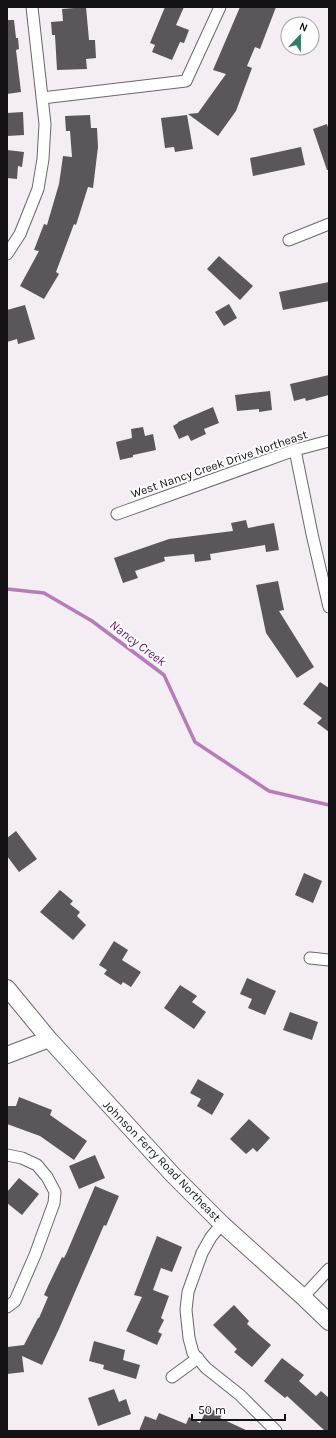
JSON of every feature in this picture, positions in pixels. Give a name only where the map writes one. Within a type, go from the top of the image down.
[{"type":"main road","name":"Johnson Ferry Road Northeast","points":[[7,988],[49,1039],[173,1175],[222,1224],[304,1297],[329,1322]]},
{"type":"main road","points":[[7,1055],[49,1039]]},
{"type":"street","points":[[7,254],[20,234],[38,189],[43,159],[45,124],[32,7]]},
{"type":"street","points":[[42,98],[186,81],[220,7]]},
{"type":"street","points":[[289,240],[329,224]]},
{"type":"street","name":"West Nancy Creek Drive Northeast","points":[[117,514],[295,450],[329,441]]},
{"type":"street","points":[[295,450],[329,607]]},
{"type":"street","points":[[310,958],[329,960]]},
{"type":"street","points":[[7,1155],[22,1158],[37,1165],[47,1177],[54,1192],[54,1203],[35,1255],[15,1301],[7,1307]]},
{"type":"street","points":[[222,1224],[211,1237],[202,1253],[188,1292],[186,1310],[189,1338],[193,1353],[206,1368],[240,1395],[276,1431]]},
{"type":"street","points":[[304,1297],[329,1269]]},
{"type":"street","points":[[172,1377],[198,1358]]},
{"type":"building","points":[[86,7],[89,40],[95,40],[96,58],[86,59],[87,69],[57,70],[55,35],[52,35],[51,22],[63,21],[62,9]]},
{"type":"building","points":[[165,7],[184,7],[176,25],[189,30],[184,43],[180,42],[172,60],[152,52],[155,45],[150,43]]},
{"type":"building","points":[[240,7],[276,7],[260,49],[255,47],[247,66],[252,68],[236,111],[218,136],[188,114],[198,113],[226,74],[213,70]]},
{"type":"building","points":[[7,20],[14,20],[16,38],[18,38],[19,49],[16,50],[21,92],[7,94]]},
{"type":"building","points":[[23,112],[24,135],[7,136],[7,113]]},
{"type":"building","points":[[90,115],[91,128],[97,128],[98,147],[93,188],[88,187],[76,225],[74,224],[56,272],[59,274],[44,299],[20,286],[39,251],[34,250],[44,224],[47,225],[59,184],[63,156],[72,157],[70,131],[66,131],[65,116]]},
{"type":"building","points":[[187,115],[193,149],[175,152],[174,147],[165,148],[161,118]]},
{"type":"building","points":[[327,124],[329,131],[329,170],[327,170],[313,129]]},
{"type":"building","points":[[301,147],[305,165],[253,176],[250,158]]},
{"type":"building","points":[[7,150],[24,152],[22,167],[18,166],[17,179],[7,178]]},
{"type":"building","points":[[219,256],[253,286],[240,300],[207,269]]},
{"type":"building","points":[[329,282],[329,301],[283,310],[279,292]]},
{"type":"building","points":[[229,304],[237,318],[224,326],[215,312]]},
{"type":"building","points":[[25,305],[35,339],[18,344],[17,339],[7,342],[7,310]]},
{"type":"building","points":[[329,375],[329,395],[306,401],[305,398],[294,401],[290,384]]},
{"type":"building","points":[[270,391],[272,410],[259,412],[259,409],[237,411],[235,395]]},
{"type":"building","points":[[213,407],[219,423],[204,429],[206,434],[191,441],[188,435],[179,439],[173,426],[178,422]]},
{"type":"building","points":[[143,427],[145,436],[153,434],[156,450],[133,455],[133,457],[120,460],[116,442],[132,438],[131,429]]},
{"type":"building","points":[[246,520],[248,528],[274,523],[279,550],[266,552],[265,545],[210,554],[211,560],[195,562],[194,554],[164,557],[165,561],[135,571],[138,578],[123,583],[114,558],[169,539],[233,531],[231,523]]},
{"type":"building","points":[[278,581],[284,610],[279,611],[314,667],[297,678],[266,633],[256,585]]},
{"type":"building","points":[[320,682],[329,688],[329,732],[317,723],[322,718],[303,704]]},
{"type":"building","points":[[16,831],[37,859],[19,872],[7,856],[7,838]]},
{"type":"building","points":[[304,873],[322,881],[313,903],[295,895]]},
{"type":"building","points":[[60,890],[73,901],[70,904],[80,912],[77,916],[86,925],[73,940],[40,912]]},
{"type":"building","points":[[114,941],[128,950],[122,960],[141,972],[131,987],[123,982],[121,985],[104,974],[107,970],[99,965]]},
{"type":"building","points":[[247,978],[276,991],[265,1015],[248,1008],[252,999],[240,994]]},
{"type":"building","points":[[180,985],[197,996],[192,1002],[206,1012],[194,1029],[164,1008]]},
{"type":"building","points":[[290,1012],[318,1022],[312,1040],[283,1030]]},
{"type":"building","points":[[198,1079],[224,1094],[212,1115],[197,1106],[201,1099],[190,1093]]},
{"type":"building","points":[[19,1097],[52,1110],[50,1115],[87,1141],[74,1160],[40,1136],[7,1124],[7,1106],[16,1106]]},
{"type":"building","points":[[249,1119],[270,1138],[257,1152],[253,1148],[246,1154],[230,1139]]},
{"type":"building","points":[[95,1155],[105,1178],[79,1189],[69,1166]]},
{"type":"building","points":[[19,1178],[39,1194],[22,1215],[7,1203],[7,1192]]},
{"type":"building","points":[[95,1186],[119,1196],[106,1226],[104,1225],[59,1329],[42,1365],[22,1356],[24,1372],[7,1374],[7,1347],[24,1345],[39,1318],[48,1297],[44,1295],[62,1257],[64,1258],[67,1252]]},
{"type":"building","points":[[157,1236],[182,1247],[172,1272],[161,1268],[153,1290],[169,1296],[161,1318],[164,1320],[158,1332],[162,1334],[157,1345],[126,1331],[142,1297],[134,1295]]},
{"type":"building","points":[[234,1305],[249,1321],[247,1324],[271,1345],[252,1367],[234,1352],[237,1349],[213,1325]]},
{"type":"building","points":[[94,1341],[125,1350],[123,1360],[140,1365],[136,1379],[103,1369],[104,1365],[89,1361]]},
{"type":"building","points":[[282,1358],[304,1375],[299,1381],[316,1396],[321,1391],[329,1398],[329,1431],[325,1431],[287,1396],[285,1398],[264,1381]]},
{"type":"building","points":[[114,1389],[119,1402],[126,1399],[131,1414],[98,1426],[88,1398]]},
{"type":"building","points":[[208,1407],[222,1415],[220,1418],[248,1431],[139,1431],[145,1416],[156,1420],[159,1413],[186,1424],[189,1417],[200,1423]]},
{"type":"waterway","name":"Nancy Creek","points":[[7,589],[44,593],[92,621],[164,675],[195,742],[269,791],[329,805]]}]
